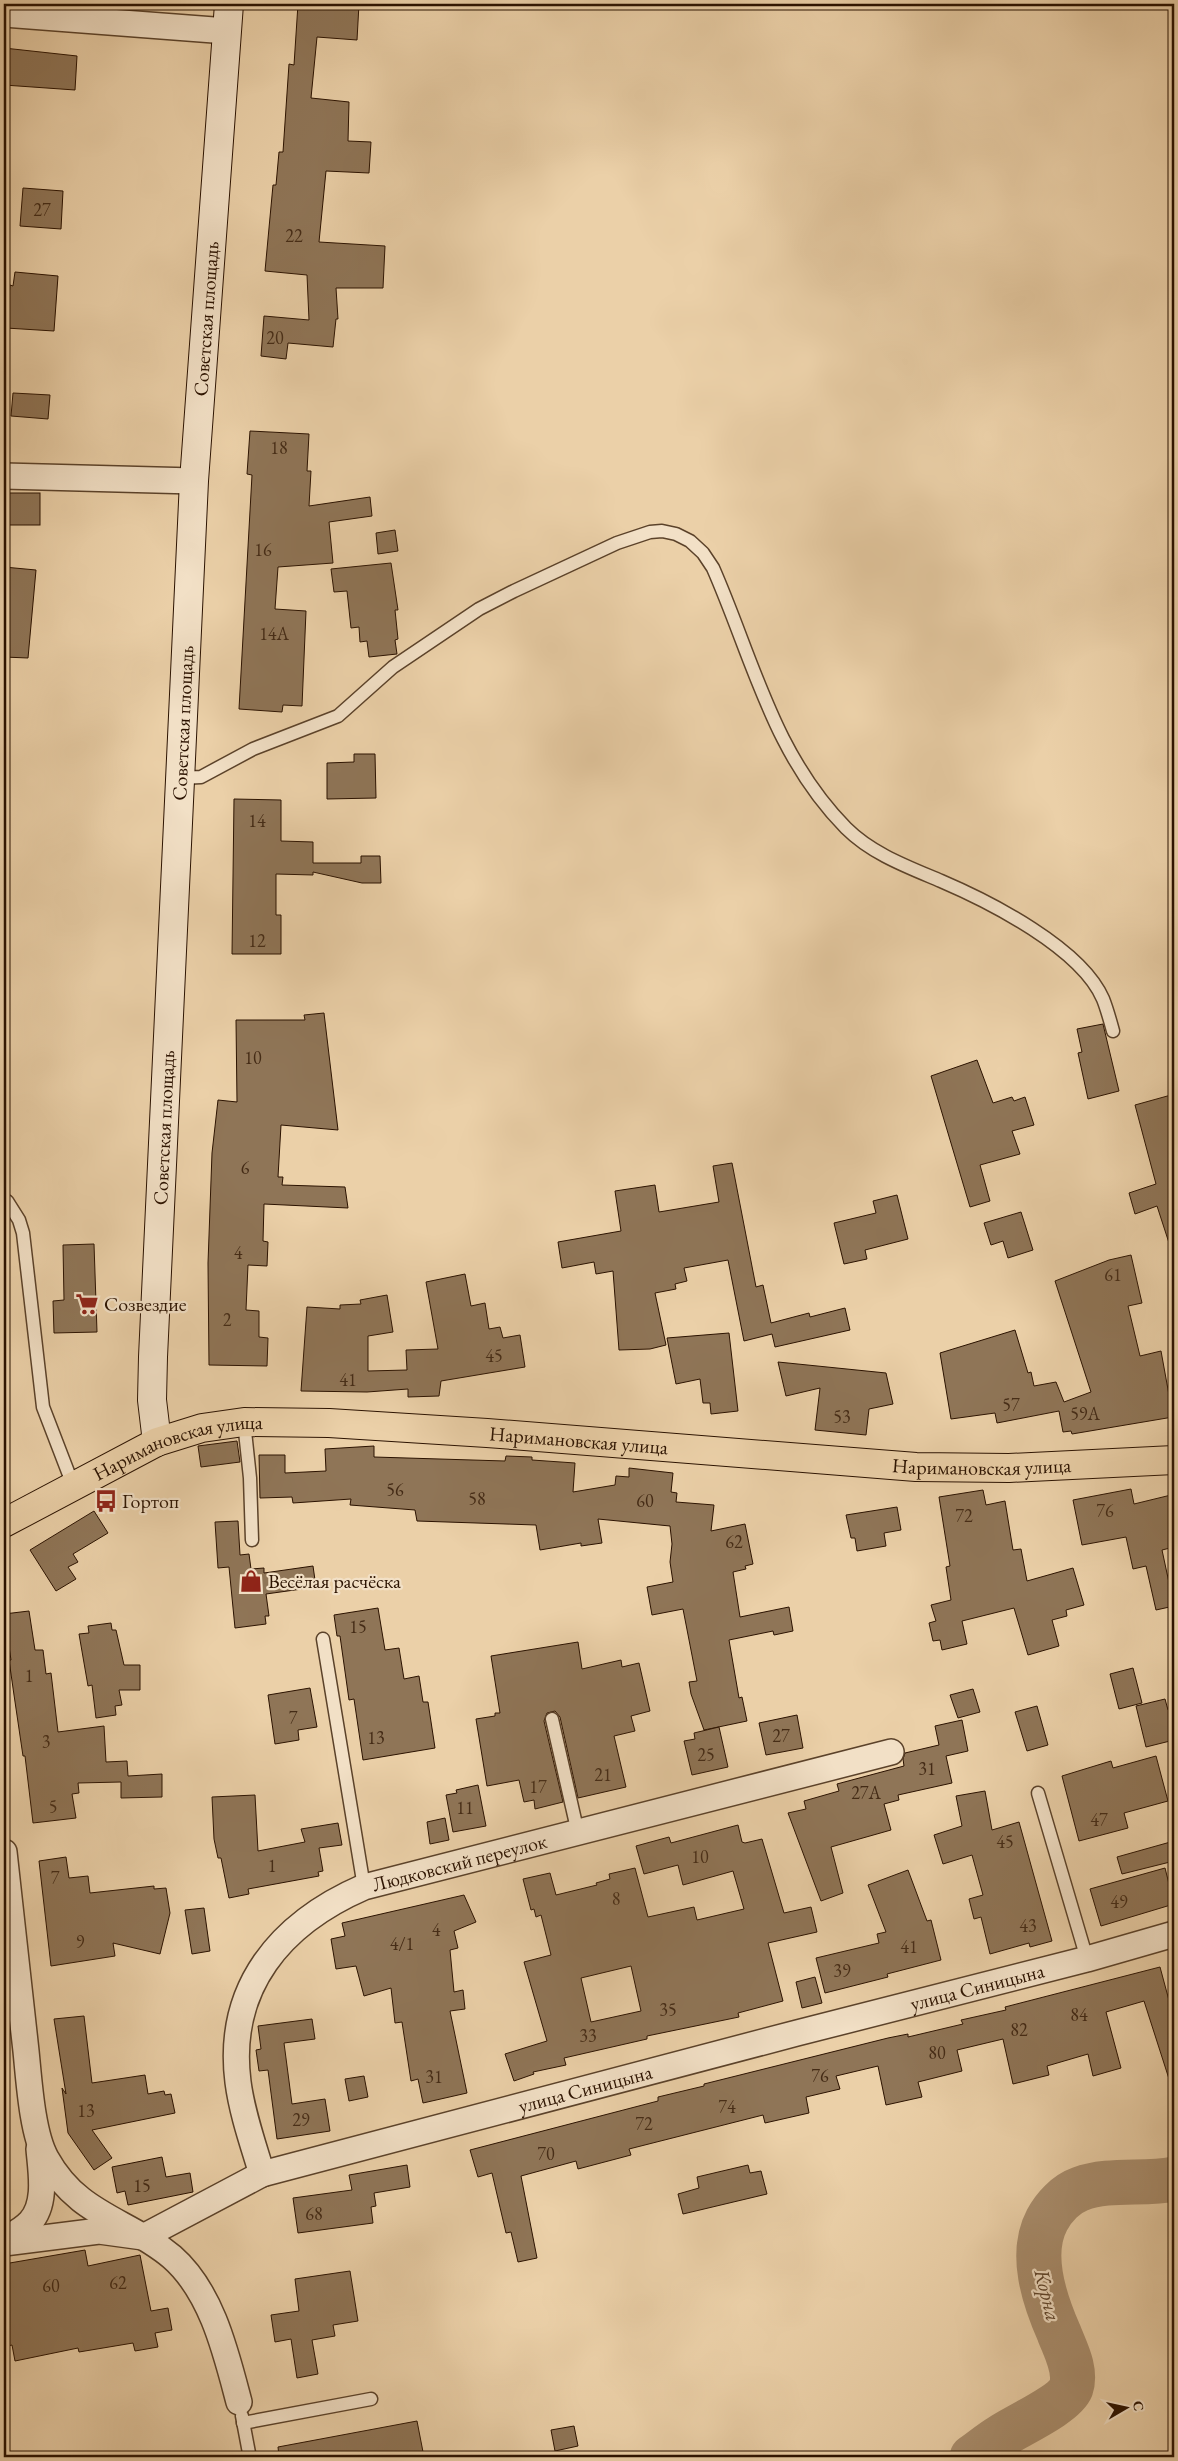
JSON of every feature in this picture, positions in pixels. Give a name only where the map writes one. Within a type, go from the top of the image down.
[{"type":"main road","name":"Наримановская улица","points":[[4,1523],[157,1442],[202,1428],[244,1422],[328,1423],[487,1433],[916,1467],[1009,1468],[1174,1460]]},
{"type":"street","name":"Советская площадь","points":[[157,1442],[152,1400],[152,1357],[194,480],[229,4]]},
{"type":"street","points":[[4,14],[227,31]]},
{"type":"street","points":[[4,476],[194,480]]},
{"type":"street","name":"Людковский переулок","points":[[262,2174],[244,2111],[238,2081],[237,2050],[239,2021],[251,1986],[267,1960],[288,1934],[320,1909],[364,1887],[891,1752]]},
{"type":"street","points":[[4,1852],[29,2075],[39,2140],[41,2183],[37,2211],[30,2222],[4,2242]]},
{"type":"street","name":"улица Синицына","points":[[143,2237],[262,2174],[797,2033],[1087,1959],[1174,1934]]},
{"type":"street","points":[[39,2140],[45,2156],[70,2190],[100,2214],[143,2237],[172,2258],[196,2286],[215,2325],[228,2363],[241,2413]]},
{"type":"street","points":[[4,2242],[85,2232],[116,2232],[143,2237]]},
{"type":"lane","points":[[180,778],[201,777],[253,749],[338,716],[393,667],[473,614],[514,591],[618,543],[650,532],[662,531],[676,534],[690,541],[703,553],[712,568],[757,683],[780,735],[807,778],[846,828],[863,842],[884,855],[982,899],[1054,945],[1079,965],[1092,980],[1103,998],[1113,1031]]},
{"type":"lane","points":[[7,1201],[19,1220],[23,1233],[44,1408],[73,1486]]},
{"type":"lane","points":[[244,1422],[250,1478],[252,1540]]},
{"type":"lane","points":[[323,1639],[364,1887]]},
{"type":"lane","points":[[552,1719],[578,1833]]},
{"type":"lane","points":[[1038,1793],[1087,1959]]},
{"type":"lane","points":[[250,2453],[241,2413],[371,2399]]},
{"type":"building","points":[[298,4],[359,4],[357,40],[317,37],[311,98],[349,102],[348,141],[371,142],[369,173],[326,171],[319,242],[385,246],[383,288],[336,288],[338,319],[336,319],[333,347],[288,343],[286,359],[261,356],[264,316],[309,320],[307,275],[265,271],[273,185],[276,185],[279,152],[283,152],[289,64],[294,65]]},
{"type":"building","points":[[4,48],[77,56],[75,90],[4,85]]},
{"type":"building","points":[[23,188],[63,191],[61,229],[20,226]]},
{"type":"building","points":[[15,272],[58,276],[54,331],[6,328],[10,285],[13,286]]},
{"type":"building","points":[[13,393],[50,395],[48,419],[11,416]]},
{"type":"building","points":[[250,431],[309,434],[307,471],[311,471],[309,506],[370,497],[372,516],[329,522],[333,563],[278,567],[275,609],[306,611],[302,706],[283,705],[282,712],[239,709],[252,475],[247,474]]},
{"type":"building","points":[[4,493],[40,493],[40,525],[4,525]]},
{"type":"building","points":[[395,530],[398,551],[378,554],[376,533]]},
{"type":"building","points":[[391,563],[398,610],[395,610],[398,639],[395,640],[397,654],[369,657],[367,641],[360,642],[359,627],[351,628],[347,591],[334,592],[331,569]]},
{"type":"building","points":[[4,567],[36,570],[28,658],[4,657]]},
{"type":"building","points":[[354,754],[375,754],[376,798],[327,799],[327,763],[354,762]]},
{"type":"building","points":[[234,799],[281,800],[281,841],[313,842],[313,863],[361,863],[361,856],[380,856],[381,883],[362,883],[313,872],[313,875],[276,874],[276,915],[281,915],[281,954],[232,954]]},
{"type":"building","points":[[324,1013],[338,1130],[281,1125],[278,1177],[283,1177],[282,1185],[345,1187],[348,1208],[264,1204],[263,1241],[268,1242],[267,1266],[248,1265],[246,1310],[259,1311],[259,1337],[268,1338],[267,1366],[209,1365],[208,1263],[212,1153],[218,1100],[237,1102],[236,1020],[305,1020],[304,1015]]},
{"type":"building","points":[[1103,1024],[1119,1091],[1088,1099],[1078,1053],[1082,1052],[1077,1029]]},
{"type":"building","points":[[977,1060],[993,1103],[1012,1097],[1014,1101],[1025,1097],[1034,1125],[1012,1131],[1020,1154],[980,1165],[990,1201],[970,1207],[931,1076]]},
{"type":"building","points":[[1171,1095],[1174,1108],[1174,1245],[1170,1246],[1157,1206],[1135,1214],[1129,1193],[1156,1184],[1135,1105]]},
{"type":"building","points":[[732,1163],[756,1287],[763,1285],[771,1323],[809,1313],[810,1317],[845,1308],[850,1330],[775,1347],[772,1334],[744,1341],[728,1260],[684,1268],[687,1281],[675,1284],[676,1289],[655,1293],[666,1345],[650,1349],[619,1350],[613,1271],[596,1274],[594,1262],[562,1268],[558,1242],[621,1231],[615,1191],[655,1185],[659,1212],[719,1202],[713,1166]]},
{"type":"building","points":[[897,1195],[908,1239],[865,1250],[867,1259],[844,1264],[834,1223],[876,1213],[873,1201]]},
{"type":"building","points":[[1021,1212],[1033,1250],[1008,1258],[1003,1241],[991,1245],[984,1223]]},
{"type":"building","points":[[94,1244],[97,1332],[54,1333],[53,1301],[64,1300],[63,1245]]},
{"type":"building","points":[[1131,1255],[1142,1303],[1128,1306],[1140,1356],[1161,1351],[1173,1417],[1072,1434],[1071,1431],[1063,1432],[1059,1411],[997,1423],[995,1413],[951,1419],[940,1353],[1015,1330],[1028,1373],[1031,1372],[1034,1386],[1056,1382],[1064,1402],[1091,1392],[1055,1281],[1109,1260]]},
{"type":"building","points":[[465,1274],[471,1306],[485,1303],[489,1329],[500,1327],[503,1338],[520,1335],[525,1367],[441,1381],[439,1396],[408,1397],[408,1389],[367,1392],[301,1391],[307,1307],[340,1309],[340,1305],[361,1304],[360,1300],[387,1295],[393,1332],[368,1336],[368,1371],[407,1370],[406,1350],[438,1349],[426,1282]]},
{"type":"building","points":[[729,1333],[738,1411],[711,1414],[710,1403],[703,1403],[700,1379],[676,1384],[667,1338]]},
{"type":"building","points":[[778,1362],[886,1373],[893,1404],[869,1409],[866,1435],[815,1430],[820,1388],[786,1396]]},
{"type":"building","points":[[237,1441],[240,1462],[201,1467],[198,1446]]},
{"type":"building","points":[[374,1446],[374,1457],[505,1461],[506,1456],[532,1457],[532,1460],[575,1463],[573,1492],[615,1485],[616,1476],[629,1477],[629,1468],[673,1473],[671,1492],[677,1493],[676,1502],[714,1505],[711,1531],[745,1524],[753,1564],[745,1566],[746,1569],[733,1572],[740,1617],[789,1607],[793,1631],[774,1635],[773,1631],[729,1640],[739,1698],[742,1697],[747,1721],[704,1730],[691,1694],[689,1682],[697,1681],[683,1609],[652,1615],[647,1587],[673,1582],[670,1562],[672,1544],[670,1526],[598,1519],[602,1543],[581,1546],[581,1543],[540,1550],[536,1525],[417,1521],[415,1510],[350,1505],[351,1499],[293,1503],[292,1497],[260,1498],[259,1455],[285,1455],[285,1473],[326,1471],[325,1449]]},
{"type":"building","points":[[1131,1489],[1134,1504],[1171,1495],[1174,1509],[1174,1547],[1162,1550],[1174,1606],[1156,1610],[1146,1566],[1133,1569],[1126,1537],[1082,1545],[1073,1500]]},
{"type":"building","points":[[983,1490],[986,1505],[1005,1501],[1013,1550],[1021,1549],[1027,1581],[1073,1568],[1084,1605],[1066,1610],[1067,1616],[1052,1620],[1059,1646],[1028,1655],[1014,1608],[962,1621],[967,1644],[942,1650],[940,1640],[933,1641],[929,1623],[936,1621],[931,1605],[951,1600],[946,1567],[950,1566],[939,1497]]},
{"type":"building","points":[[897,1507],[901,1530],[884,1533],[886,1546],[857,1551],[855,1538],[851,1538],[846,1515]]},
{"type":"building","points":[[94,1511],[108,1533],[73,1554],[78,1562],[68,1567],[76,1579],[56,1591],[30,1550]]},
{"type":"building","points":[[238,1521],[240,1555],[249,1554],[251,1569],[264,1568],[264,1573],[313,1566],[316,1587],[266,1594],[269,1616],[265,1616],[266,1624],[235,1628],[229,1567],[218,1568],[215,1522]]},
{"type":"building","points":[[378,1608],[385,1650],[399,1648],[404,1679],[419,1676],[423,1702],[428,1702],[435,1748],[363,1760],[354,1699],[349,1700],[340,1636],[337,1636],[334,1615]]},
{"type":"building","points":[[29,1611],[35,1650],[43,1650],[46,1674],[51,1673],[58,1732],[104,1726],[106,1762],[127,1761],[128,1776],[162,1774],[162,1797],[121,1798],[121,1782],[78,1783],[79,1793],[72,1794],[76,1818],[33,1823],[4,1614]]},
{"type":"building","points":[[111,1623],[112,1630],[116,1630],[124,1665],[140,1665],[140,1690],[119,1690],[122,1705],[115,1706],[116,1715],[96,1718],[92,1685],[88,1686],[79,1634],[89,1633],[88,1626]]},
{"type":"building","points":[[578,1642],[582,1669],[621,1660],[622,1667],[639,1663],[650,1711],[631,1716],[635,1731],[614,1736],[626,1787],[578,1798],[560,1717],[555,1711],[547,1713],[544,1721],[563,1802],[535,1809],[534,1800],[524,1802],[519,1780],[487,1786],[476,1719],[495,1716],[495,1713],[500,1713],[491,1656]]},
{"type":"building","points":[[1133,1668],[1142,1703],[1119,1709],[1110,1674]]},
{"type":"building","points":[[310,1688],[317,1727],[298,1730],[299,1740],[275,1744],[268,1695]]},
{"type":"building","points":[[973,1689],[980,1712],[958,1718],[950,1695]]},
{"type":"building","points":[[1165,1699],[1168,1710],[1174,1709],[1174,1740],[1146,1747],[1136,1706]]},
{"type":"building","points":[[1037,1706],[1048,1745],[1027,1751],[1015,1712]]},
{"type":"building","points":[[797,1715],[803,1748],[766,1755],[759,1723]]},
{"type":"building","points":[[962,1720],[968,1751],[946,1756],[952,1783],[898,1795],[899,1800],[884,1804],[891,1830],[831,1847],[843,1893],[821,1901],[788,1813],[806,1809],[804,1801],[839,1791],[837,1784],[904,1766],[903,1759],[905,1753],[939,1745],[935,1726]]},
{"type":"building","points":[[719,1727],[728,1767],[692,1775],[684,1741],[695,1739],[694,1733]]},
{"type":"building","points":[[1156,1756],[1168,1801],[1124,1813],[1128,1828],[1079,1841],[1062,1776],[1111,1761],[1113,1768]]},
{"type":"building","points":[[478,1785],[486,1826],[453,1832],[446,1795],[457,1793],[456,1790]]},
{"type":"building","points":[[985,1791],[992,1830],[1019,1822],[1052,1941],[1030,1947],[1029,1943],[990,1954],[981,1917],[974,1919],[969,1899],[983,1895],[972,1855],[943,1864],[934,1835],[962,1826],[956,1796]]},
{"type":"building","points":[[255,1795],[258,1851],[305,1842],[301,1829],[338,1823],[342,1845],[319,1848],[323,1871],[318,1872],[319,1876],[248,1889],[249,1894],[229,1898],[221,1858],[218,1858],[214,1839],[212,1797]]},
{"type":"building","points":[[445,1818],[449,1840],[430,1844],[427,1822]]},
{"type":"building","points":[[738,1825],[742,1842],[762,1839],[784,1913],[811,1907],[817,1932],[768,1943],[783,2001],[738,2013],[739,2017],[647,2036],[647,2039],[564,2058],[566,2065],[533,2072],[534,2074],[514,2081],[505,2054],[547,2041],[524,1962],[551,1955],[541,1915],[536,1917],[534,1909],[531,1910],[523,1879],[550,1873],[556,1895],[597,1885],[596,1883],[610,1879],[609,1874],[635,1868],[648,1917],[694,1907],[697,1920],[744,1909],[733,1871],[683,1885],[678,1865],[644,1874],[636,1846],[669,1837],[671,1843]],"holes":[[[631,1966],[641,2011],[591,2022],[581,1978]]]},
{"type":"building","points":[[1174,1841],[1174,1861],[1122,1874],[1117,1857]]},
{"type":"building","points":[[66,1857],[69,1878],[88,1876],[90,1893],[154,1886],[154,1889],[166,1888],[170,1913],[160,1954],[113,1943],[115,1956],[51,1966],[39,1861]]},
{"type":"building","points":[[1165,1868],[1174,1904],[1101,1926],[1090,1889]]},
{"type":"building","points":[[908,1870],[927,1921],[931,1920],[941,1960],[887,1974],[888,1977],[825,1993],[816,1958],[879,1943],[877,1934],[886,1932],[868,1885]]},
{"type":"building","points":[[464,1895],[476,1922],[454,1931],[458,1948],[450,1950],[454,1992],[463,1990],[465,2009],[450,2011],[467,2093],[423,2103],[418,2079],[411,2081],[402,2022],[395,2023],[391,1988],[364,1996],[356,1966],[336,1969],[331,1939],[345,1936],[342,1923]]},
{"type":"building","points":[[204,1908],[210,1951],[192,1954],[185,1910]]},
{"type":"building","points":[[1160,1967],[1174,2019],[1174,2081],[1170,2082],[1144,2001],[1106,2012],[1121,2068],[1093,2076],[1088,2054],[1047,2066],[1049,2075],[1013,2084],[1003,2039],[957,2050],[962,2071],[918,2082],[922,2097],[886,2105],[878,2066],[836,2076],[840,2089],[806,2097],[809,2113],[765,2123],[763,2115],[629,2149],[631,2155],[578,2169],[576,2161],[521,2176],[537,2258],[518,2262],[511,2232],[506,2233],[492,2173],[478,2177],[470,2150],[658,2101],[658,2097],[704,2086],[704,2084],[888,2038],[908,2034],[908,2037],[963,2024],[961,2020],[1006,2010],[1005,2007]]},
{"type":"building","points":[[815,1977],[822,2003],[802,2008],[796,1982]]},
{"type":"building","points":[[84,2016],[92,2083],[145,2075],[148,2094],[164,2091],[165,2095],[171,2094],[175,2113],[92,2130],[112,2158],[94,2170],[68,2133],[62,2088],[66,2094],[54,2019]]},
{"type":"building","points":[[312,2019],[315,2039],[284,2043],[292,2104],[325,2099],[330,2131],[277,2139],[268,2070],[259,2071],[256,2050],[261,2049],[258,2026]]},
{"type":"building","points":[[364,2076],[368,2097],[349,2101],[345,2079]]},
{"type":"building","points":[[162,2157],[166,2177],[190,2173],[193,2192],[128,2205],[125,2191],[117,2193],[112,2167]]},
{"type":"building","points":[[407,2165],[410,2187],[374,2193],[376,2206],[371,2207],[373,2223],[298,2233],[293,2198],[352,2190],[349,2175]]},
{"type":"building","points":[[748,2165],[750,2173],[761,2171],[767,2194],[683,2214],[678,2194],[699,2188],[697,2177]]},
{"type":"building","points":[[85,2250],[88,2266],[140,2255],[151,2311],[168,2308],[172,2330],[155,2333],[158,2347],[135,2351],[133,2343],[79,2352],[78,2348],[15,2361],[12,2345],[4,2347],[4,2264]]},
{"type":"building","points":[[350,2271],[358,2321],[333,2325],[335,2336],[312,2340],[318,2374],[297,2378],[291,2339],[275,2342],[271,2315],[299,2311],[295,2279]]},
{"type":"building","points":[[417,2421],[424,2457],[279,2457],[278,2447]]},
{"type":"building","points":[[574,2426],[578,2446],[555,2451],[551,2430]]},
{"type":"waterway","name":"Корна","points":[[972,2457],[1000,2437],[1050,2408],[1067,2395],[1071,2388],[1071,2367],[1048,2306],[1039,2262],[1039,2247],[1042,2233],[1053,2210],[1070,2194],[1091,2186],[1174,2179]]},
{"type":"place","name":"Созвездие","points":[[87,1304]]},
{"type":"place","name":"Гортоп","points":[[106,1501]]},
{"type":"place","name":"Весёлая расчёска","points":[[251,1581]]}]
